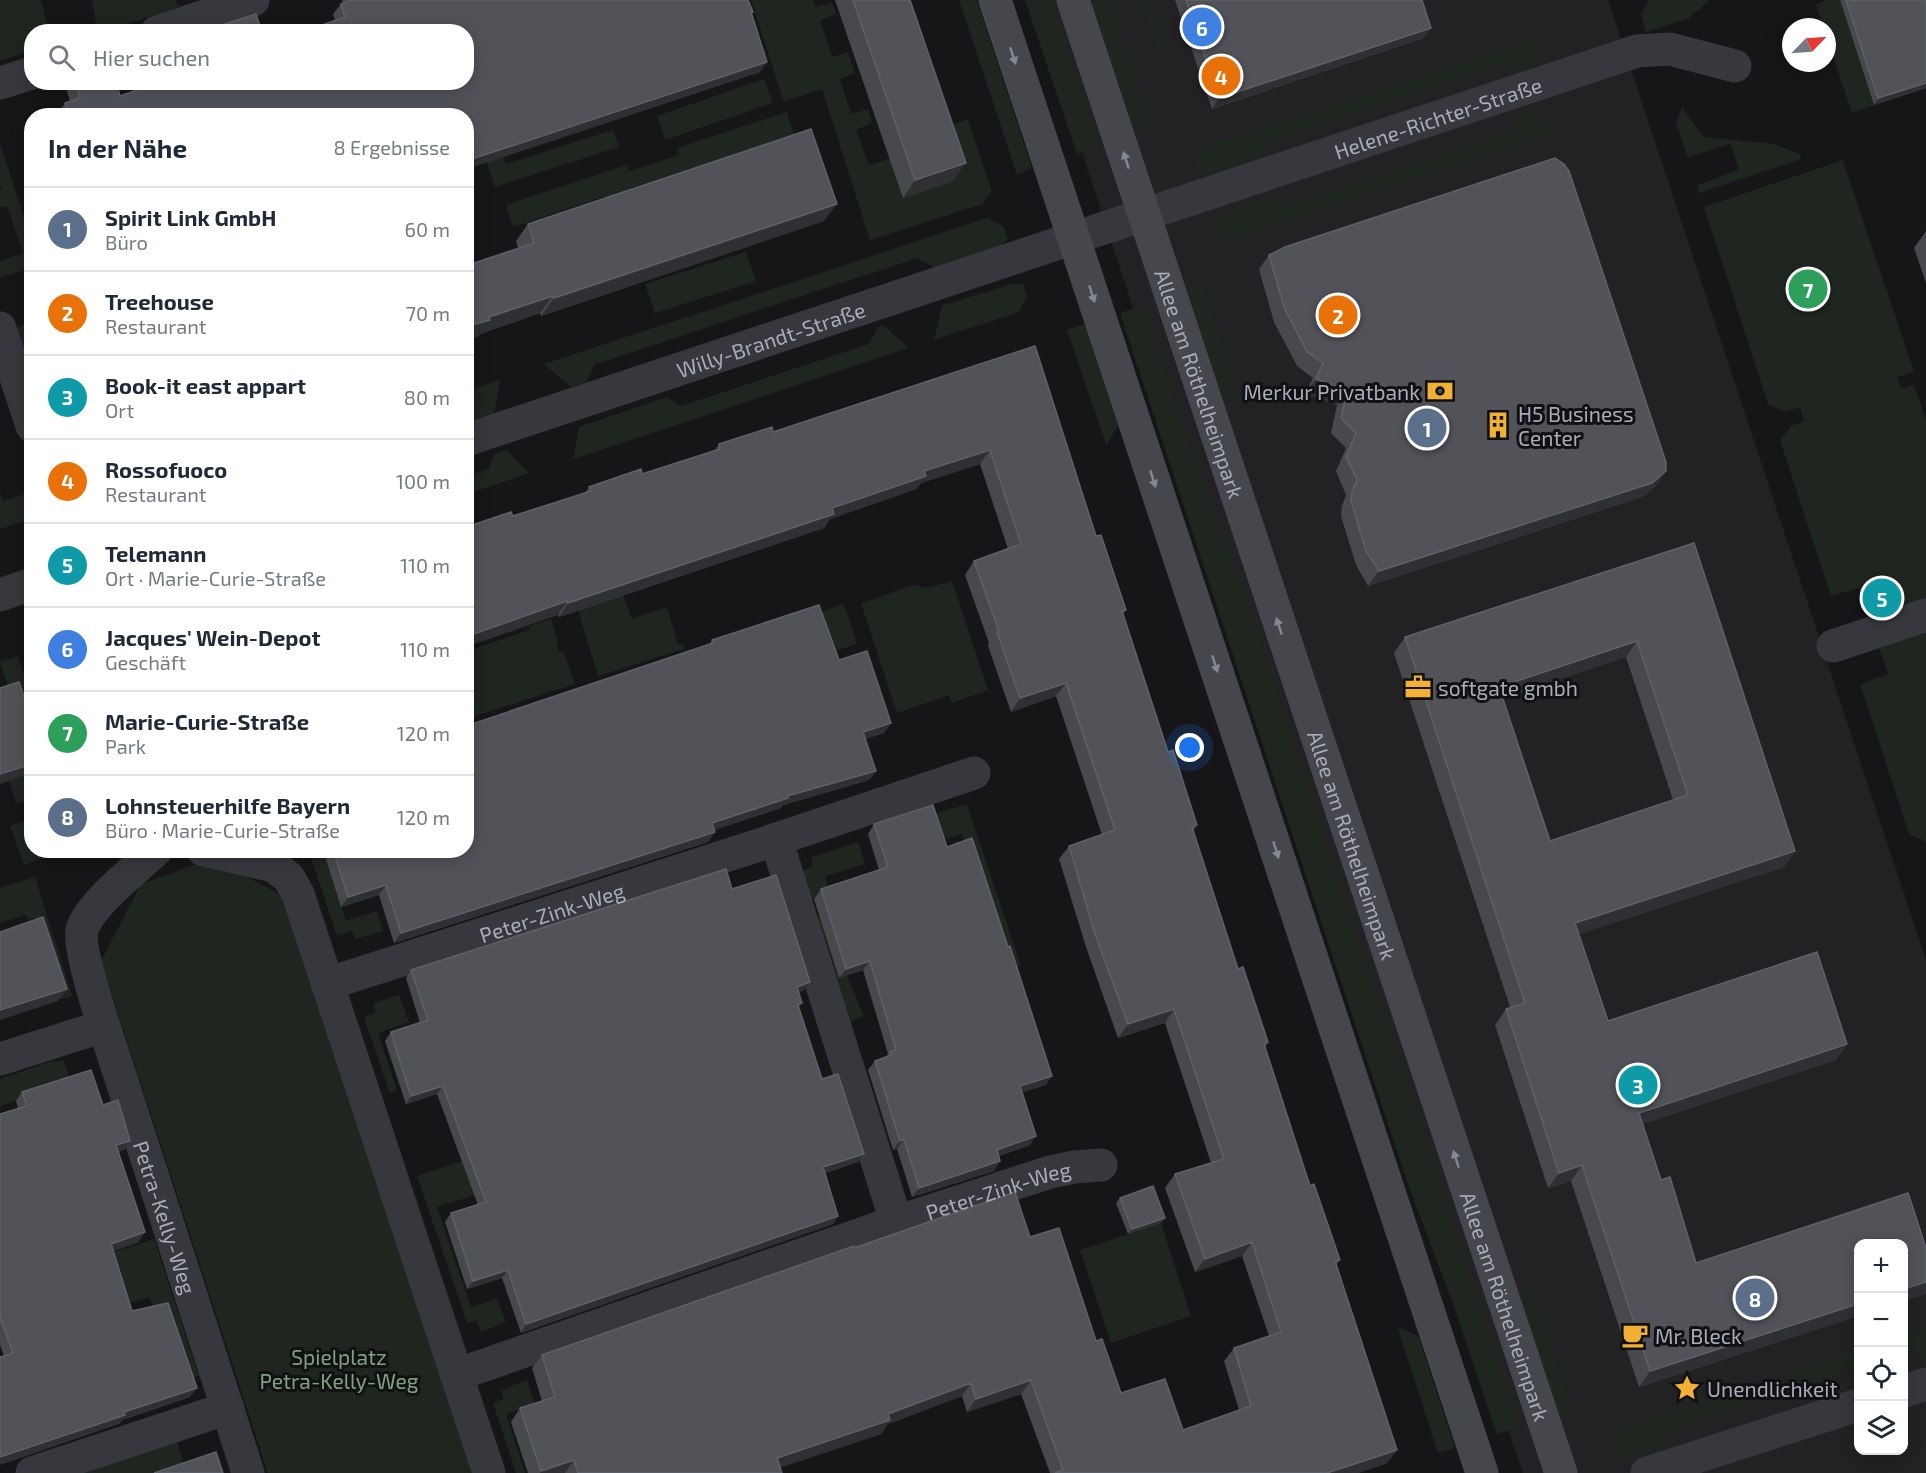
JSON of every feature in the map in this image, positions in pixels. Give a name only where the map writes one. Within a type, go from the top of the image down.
[{"type":"street","points":[[181,24],[253,0]]},
{"type":"street","points":[[995,0],[1482,1473]]},
{"type":"street","name":"Allee am Röthelheimpark","points":[[1073,0],[1561,1473]]},
{"type":"street","name":"Helene-Richter-Straße","points":[[1144,216],[1637,51],[1670,49],[1735,66]]},
{"type":"street","points":[[0,83],[24,76]]},
{"type":"street","points":[[1074,239],[1144,216]]},
{"type":"street","name":"Willy-Brandt-Straße","points":[[474,437],[1074,239]]},
{"type":"street","points":[[2,339],[24,403]]},
{"type":"street","points":[[0,595],[24,587]]},
{"type":"street","points":[[1833,646],[1926,615]]},
{"type":"street","name":"Peter-Zink-Weg","points":[[327,984],[776,840],[974,773]]},
{"type":"street","name":"Peter-Zink-Weg","points":[[776,840],[896,1221]]},
{"type":"street","name":"Petra-Kelly-Weg","points":[[148,858],[98,905],[82,931],[82,948],[104,1026],[248,1473]]},
{"type":"street","points":[[238,858],[274,866],[289,878],[298,894],[489,1473]]},
{"type":"street","points":[[0,1059],[104,1026]]},
{"type":"street","name":"Peter-Zink-Weg","points":[[456,1375],[896,1221],[1050,1172],[1101,1165]]},
{"type":"street","points":[[1908,1390],[1926,1384]]},
{"type":"street","points":[[1647,1473],[1854,1406]]},
{"type":"street","points":[[32,1473],[228,1408]]},
{"type":"shaded area","points":[[1032,0],[1608,0],[1926,960],[1926,1473],[1523,1473],[1376,1048]]},
{"type":"green space","points":[[0,0],[41,0],[47,24],[24,24],[24,53],[0,61]]},
{"type":"green space","points":[[92,0],[175,0],[179,7],[127,24],[96,24]]},
{"type":"green space","points":[[751,0],[813,0],[816,7],[832,2],[836,14],[820,20],[832,57],[848,52],[855,73],[840,79],[851,114],[868,109],[872,123],[856,130],[869,165],[889,159],[936,131],[968,119],[992,191],[983,204],[870,240],[822,89],[784,102]]},
{"type":"green space","points":[[959,0],[977,0],[1032,168],[1017,175]]},
{"type":"green space","points":[[1025,0],[1051,0],[1100,146],[1077,154]]},
{"type":"green space","points":[[1092,0],[1110,0],[1152,126],[1136,132]]},
{"type":"green space","points":[[1139,0],[1151,0],[1167,48],[1156,52]]},
{"type":"green space","points":[[1649,0],[1710,0],[1689,18],[1646,32],[1641,15]]},
{"type":"green space","points":[[1827,0],[1840,0],[1874,105],[1852,113],[1836,66],[1836,18],[1820,18],[1816,5]]},
{"type":"green space","points":[[1538,37],[1535,68],[1522,73],[1505,63],[1264,144],[1255,162],[1205,176],[1197,176],[1193,163],[1202,147]]},
{"type":"green space","points":[[764,79],[773,103],[665,140],[657,116]]},
{"type":"green space","points":[[1682,107],[1703,137],[1774,144],[1800,154],[1801,159],[1699,193],[1697,185],[1739,170],[1730,144],[1688,158],[1676,123]]},
{"type":"green space","points":[[787,112],[794,134],[773,141],[775,147],[751,155],[748,149],[717,160],[719,166],[693,174],[691,168],[629,189],[632,197],[610,205],[606,196],[513,227],[506,205],[627,165],[629,171],[679,155],[677,148]]},
{"type":"green space","points":[[1536,112],[1556,134],[1232,240],[1215,232],[1212,223],[1237,206],[1266,196],[1284,205],[1513,131],[1522,114]]},
{"type":"green space","points":[[613,130],[619,147],[495,187],[477,132],[495,134],[506,164]]},
{"type":"green space","points":[[0,144],[24,218],[24,270],[0,278],[0,261],[23,253],[7,206],[0,208],[0,191],[2,190]]},
{"type":"green space","points":[[1843,160],[1914,372],[1897,377],[1902,389],[1914,385],[1926,420],[1926,841],[1909,834],[1860,684],[1888,674],[1859,588],[1831,596],[1780,440],[1791,426],[1804,421],[1800,407],[1785,412],[1768,404],[1704,207]]},
{"type":"green space","points":[[987,218],[1003,226],[1008,239],[1001,245],[935,268],[917,258],[594,365],[587,382],[571,387],[544,364]]},
{"type":"green space","points":[[746,252],[756,281],[655,313],[645,284]]},
{"type":"green space","points":[[1011,284],[1023,284],[1027,296],[1019,312],[934,340],[942,306]]},
{"type":"green space","points":[[1205,286],[1242,402],[1238,404],[1221,393],[1187,292]]},
{"type":"green space","points":[[1145,305],[1211,508],[1241,581],[1522,1426],[1497,1434],[1453,1303],[1410,1190],[1120,313]]},
{"type":"green space","points":[[24,324],[24,349],[22,350],[14,328]]},
{"type":"green space","points":[[1085,324],[1118,425],[1106,444],[1067,330]]},
{"type":"green space","points":[[883,325],[909,348],[573,459],[579,427],[667,397],[681,406],[869,344],[878,327]]},
{"type":"green space","points":[[500,380],[494,413],[474,418],[474,389]]},
{"type":"green space","points":[[506,450],[530,473],[474,492],[474,474],[489,469],[494,454]]},
{"type":"green space","points":[[0,492],[3,501],[24,494],[24,521],[0,529]]},
{"type":"green space","points":[[952,581],[988,690],[952,703],[949,695],[897,713],[861,603],[914,585],[927,588]]},
{"type":"green space","points":[[623,595],[632,619],[667,607],[678,645],[683,644],[684,649],[598,676],[577,607]]},
{"type":"green space","points":[[844,604],[857,644],[752,678],[797,620]]},
{"type":"green space","points":[[551,619],[559,652],[563,651],[575,684],[474,717],[474,649],[530,630],[529,626]]},
{"type":"green space","points":[[18,656],[24,675],[24,736],[0,662]]},
{"type":"green space","points":[[24,776],[24,801],[16,804],[9,781]]},
{"type":"green space","points":[[967,804],[1021,966],[913,1001],[998,946],[961,834],[925,846],[928,816]]},
{"type":"green space","points":[[24,821],[24,858],[44,858],[24,865],[10,826]]},
{"type":"green space","points":[[858,842],[865,864],[826,876],[828,894],[811,900],[802,871],[812,867],[812,857]]},
{"type":"green space","name":"Spielplatz Petra-Kelly-Weg","points":[[212,858],[292,901],[476,1460],[470,1473],[268,1473],[101,961],[141,884]]},
{"type":"green space","points":[[311,858],[325,858],[346,921],[377,911],[383,931],[355,939],[352,931],[337,936]]},
{"type":"green space","points":[[35,877],[72,996],[61,999],[35,918],[28,920],[26,915],[0,923],[0,888]]},
{"type":"green space","points":[[826,915],[864,1016],[851,1022],[818,918]]},
{"type":"green space","points":[[399,995],[409,1022],[378,1033],[397,1090],[390,1094],[364,1017],[376,1013],[373,1003]]},
{"type":"green space","points":[[809,1047],[583,1160],[437,1207],[471,1307],[497,1299],[506,1322],[481,1332],[477,1320],[467,1323],[417,1176]]},
{"type":"green space","points":[[64,1060],[71,1084],[0,1106],[0,1079],[49,1062]]},
{"type":"green space","points":[[1161,1223],[1191,1316],[1111,1343],[1080,1250]]},
{"type":"green space","points":[[154,1239],[199,1376],[186,1379],[149,1297],[114,1307],[70,1266]]},
{"type":"green space","points":[[1531,1284],[1574,1409],[1557,1415],[1520,1303]]},
{"type":"green space","points":[[1401,1328],[1418,1336],[1455,1448],[1438,1453],[1398,1329]]},
{"type":"green space","points":[[1926,1328],[1926,1359],[1923,1360],[1908,1351],[1908,1334]]},
{"type":"green space","points":[[1854,1351],[1854,1368],[1793,1389],[1788,1373]]},
{"type":"green space","points":[[1780,1376],[1784,1392],[1670,1431],[1660,1448],[1640,1454],[1616,1456],[1613,1443],[1622,1427]]},
{"type":"green space","points":[[527,1380],[535,1404],[506,1414],[525,1473],[516,1473],[493,1403],[504,1399],[501,1390]]},
{"type":"green space","points":[[177,1442],[184,1465],[161,1473],[80,1473]]},
{"type":"building","points":[[351,0],[748,0],[767,62],[474,158],[474,108],[67,108],[65,103],[80,98],[78,90],[118,90],[120,96],[137,90],[474,90],[474,24],[325,24],[345,17],[341,4]]},
{"type":"building","points":[[853,0],[910,0],[966,163],[915,180]]},
{"type":"building","points":[[1186,0],[1422,0],[1431,28],[1219,98]]},
{"type":"building","points":[[1846,0],[1926,0],[1926,83],[1878,98]]},
{"type":"building","points":[[256,14],[259,24],[225,24]]},
{"type":"building","points":[[811,129],[837,204],[554,298],[553,296],[489,317],[490,320],[474,325],[474,263],[534,243],[528,224]]},
{"type":"building","name":"H5 Business Center","points":[[1555,158],[1569,171],[1666,462],[1666,471],[1652,483],[1379,571],[1366,551],[1351,501],[1357,480],[1346,457],[1356,433],[1341,418],[1347,390],[1316,379],[1323,363],[1307,352],[1284,307],[1269,255],[1285,247]]},
{"type":"building","points":[[1035,346],[1096,536],[1101,535],[1126,610],[1122,611],[1168,752],[1173,750],[1197,825],[1192,827],[1238,969],[1243,967],[1268,1042],[1264,1044],[1310,1186],[1314,1184],[1340,1260],[1335,1261],[1397,1450],[1327,1473],[1055,1473],[1063,1470],[1031,1380],[976,1399],[971,1383],[888,1414],[890,1420],[777,1458],[782,1473],[578,1473],[574,1460],[541,1471],[520,1408],[555,1397],[542,1355],[1015,1192],[1030,1237],[1059,1228],[1096,1341],[1102,1339],[1121,1393],[1165,1379],[1183,1430],[1251,1406],[1234,1348],[1281,1332],[1252,1242],[1205,1259],[1175,1174],[1224,1159],[1174,1009],[1128,1024],[1095,934],[1069,846],[1115,830],[1066,683],[1020,698],[997,632],[999,631],[974,561],[1021,544],[990,450],[924,471],[926,476],[832,508],[834,514],[568,603],[567,601],[474,634],[474,524],[511,512],[513,516],[591,491],[589,487],[641,469],[642,474],[720,449],[719,444],[772,427],[773,432]]},
{"type":"building","points":[[1694,543],[1795,851],[1575,923],[1608,1021],[1817,952],[1847,1044],[1639,1113],[1661,1180],[1670,1177],[1696,1263],[1908,1193],[1926,1248],[1926,1282],[1908,1288],[1908,1239],[1854,1239],[1854,1305],[1650,1371],[1582,1165],[1559,1173],[1506,1009],[1525,1003],[1405,637]],"holes":[[[1637,641],[1688,795],[1550,841],[1499,687]]]},
{"type":"building","points":[[819,605],[839,660],[867,651],[891,723],[863,732],[876,771],[787,796],[788,798],[712,823],[715,832],[401,933],[386,885],[348,897],[336,858],[474,858],[474,723],[713,643],[712,640]]},
{"type":"building","points":[[19,682],[24,696],[24,766],[0,774],[0,688]]},
{"type":"building","points":[[933,805],[947,847],[972,838],[1052,1076],[1020,1086],[1036,1136],[997,1150],[1000,1161],[919,1188],[904,1139],[900,1141],[875,1061],[891,1055],[890,1052],[896,1050],[870,961],[846,969],[821,889],[888,867],[874,824]]},
{"type":"building","points":[[726,869],[732,889],[776,875],[810,982],[797,987],[802,1003],[798,1005],[822,1079],[838,1074],[864,1154],[823,1167],[838,1216],[526,1324],[508,1270],[473,1281],[451,1213],[486,1202],[443,1086],[411,1096],[391,1032],[428,1020],[411,970]]},
{"type":"building","points":[[43,917],[67,989],[0,1010],[0,932]]},
{"type":"building","points":[[91,1070],[103,1105],[118,1100],[130,1141],[116,1145],[145,1232],[111,1244],[132,1311],[168,1303],[197,1388],[0,1457],[0,1357],[13,1353],[0,1317],[0,1114],[27,1106],[22,1092]]},
{"type":"building","points":[[1153,1186],[1165,1218],[1132,1229],[1120,1198]]},
{"type":"building","points":[[216,1452],[223,1473],[154,1473]]},
{"type":"place","name":"Jacques' Wein-Depot","points":[[1202,27]]},
{"type":"place","name":"Rossofuoco","points":[[1221,76]]},
{"type":"place","name":"Marie-Curie-Straße","points":[[1808,289]]},
{"type":"place","name":"Treehouse","points":[[1338,315]]},
{"type":"place","name":"Merkur Privatbank","points":[[1440,391]]},
{"type":"place","name":"H5 Business Center","points":[[1498,425]]},
{"type":"place","name":"Spirit Link GmbH","points":[[1427,428]]},
{"type":"place","name":"Telemann","points":[[1882,598]]},
{"type":"place","name":"softgate gmbh","points":[[1418,687]]},
{"type":"place","name":"Book-it east appart","points":[[1638,1085]]},
{"type":"place","name":"Lohnsteuerhilfe Bayern","points":[[1755,1298]]},
{"type":"place","name":"Mr. Bleck","points":[[1635,1335]]},
{"type":"place","name":"Unendlichkeit","points":[[1687,1388]]}]
